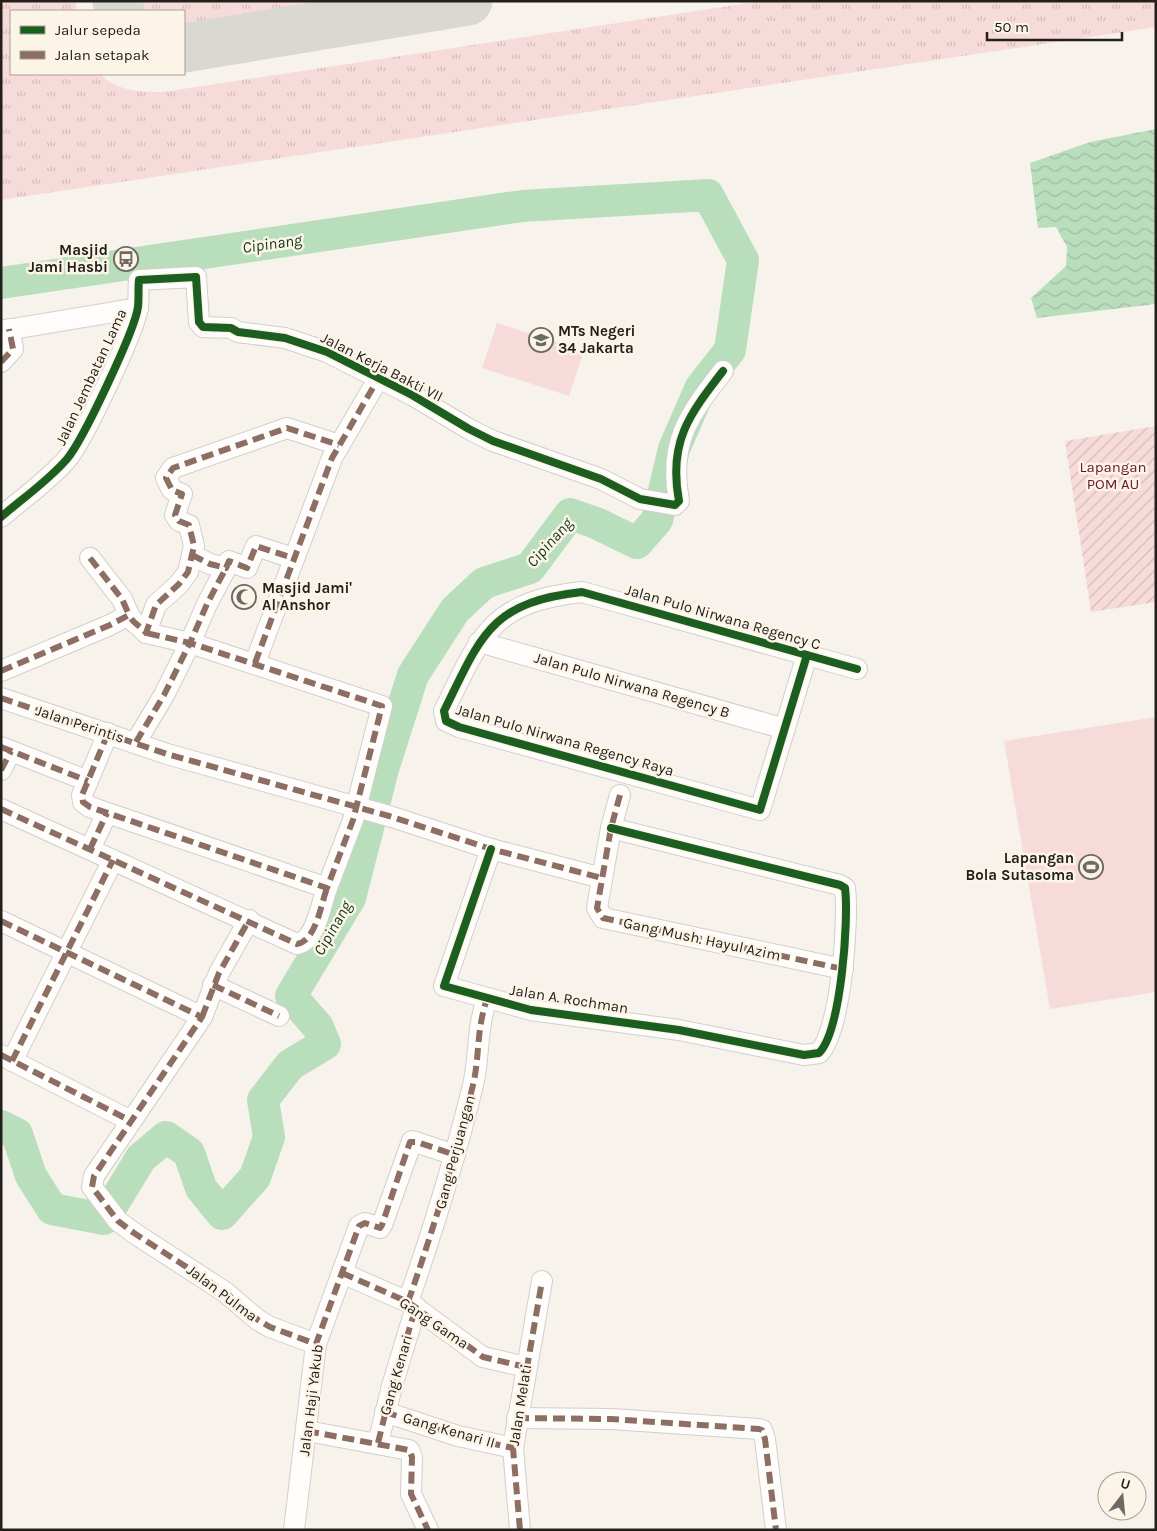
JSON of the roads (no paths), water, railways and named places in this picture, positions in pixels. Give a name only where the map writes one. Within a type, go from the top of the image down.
[{"type":"street","name":"Jalan Kerja Bakti VII","points":[[138,308],[139,280],[196,277],[199,322],[204,327],[231,328],[238,332],[293,340],[327,352],[493,440],[601,479],[640,499],[675,505],[678,501],[676,490],[678,452],[685,424],[723,371]]},
{"type":"street","points":[[1,362],[13,350],[5,330],[138,308]]},
{"type":"street","name":"Jalan Jembatan Lama","points":[[1,517],[68,458],[101,396],[138,308]]},
{"type":"street","points":[[255,664],[293,558],[339,445],[378,379]]},
{"type":"street","points":[[146,633],[156,605],[186,576],[194,542],[189,525],[179,521],[175,515],[182,494],[169,487],[166,478],[169,471],[287,428],[339,445]]},
{"type":"street","points":[[192,555],[210,564],[226,568],[229,561],[247,568],[256,546],[293,558]]},
{"type":"street","points":[[1,809],[249,920],[296,944],[302,943],[312,932],[358,808],[382,706],[190,643],[146,633],[142,627],[132,622],[122,598],[90,558]]},
{"type":"street","name":"Jalan Perintis","points":[[1,698],[136,742],[164,695],[226,568]]},
{"type":"street","name":"Jalan Pulo Nirwana Regency Raya","points":[[582,592],[556,594],[516,608],[501,617],[479,642],[444,711],[446,721],[459,727],[760,810],[785,729]]},
{"type":"street","name":"Jalan Pulo Nirwana Regency C","points":[[582,592],[856,669]]},
{"type":"street","points":[[1,671],[110,626],[129,615]]},
{"type":"street","name":"Jalan Pulo Nirwana Regency B","points":[[479,642],[785,729]]},
{"type":"street","points":[[785,729],[807,655]]},
{"type":"street","points":[[108,733],[82,795],[83,802],[107,813],[327,888]]},
{"type":"street","points":[[136,742],[212,767],[290,787],[389,816],[491,849],[602,878],[611,828],[620,795]]},
{"type":"street","points":[[1,770],[6,749],[88,781]]},
{"type":"street","points":[[90,850],[107,813]]},
{"type":"street","points":[[611,828],[840,885],[845,888],[843,969]]},
{"type":"street","name":"Jalan A. Rochman","points":[[491,849],[444,986],[485,1005],[680,1030],[804,1055],[819,1053],[829,1040],[843,969]]},
{"type":"street","points":[[113,860],[66,953],[7,1058],[131,1121],[202,1017],[213,985],[249,920]]},
{"type":"street","name":"Gang Mush. Hayul Azim","points":[[602,878],[596,908],[603,918],[843,969]]},
{"type":"street","points":[[1,921],[202,1017]]},
{"type":"street","points":[[213,985],[279,1016]]},
{"type":"street","name":"Gang Perjuangan","points":[[412,1304],[474,1082],[478,1027],[485,1005]]},
{"type":"street","name":"Jalan Pulma","points":[[131,1121],[94,1176],[92,1187],[118,1221],[225,1292],[258,1320],[270,1327],[316,1344]]},
{"type":"street","name":"Jalan Haji Yakub","points":[[294,1530],[316,1344],[360,1226],[364,1223],[380,1228],[382,1225],[410,1142],[416,1142],[455,1155]]},
{"type":"street","name":"Gang Gama","points":[[342,1273],[412,1304],[483,1357],[526,1367]]},
{"type":"street","name":"Jalan Melati","points":[[520,1530],[513,1448],[542,1281]]},
{"type":"street","name":"Gang Kenari","points":[[378,1443],[412,1304]]},
{"type":"street","name":"Gang Kenari II","points":[[386,1412],[458,1436],[513,1448]]},
{"type":"street","points":[[517,1418],[611,1419],[762,1430],[765,1439],[776,1530]]},
{"type":"street","points":[[307,1431],[378,1443],[410,1451],[411,1494],[428,1530]]},
{"type":"water","points":[[1156,129],[1156,304],[1037,318],[1031,298],[1066,266],[1067,247],[1056,227],[1038,228],[1030,163],[1090,142]]},
{"type":"waterway","name":"Cipinang","points":[[1,283],[522,206],[708,195],[743,260],[730,350],[701,387],[674,449],[657,520],[637,543],[596,523],[570,514],[530,568],[484,583],[455,610],[413,675],[383,769],[350,898],[291,996],[318,1027],[325,1044],[290,1065],[263,1100],[269,1137],[255,1177],[222,1214],[201,1188],[189,1153],[166,1137],[141,1158],[104,1219],[52,1209],[31,1176],[17,1134],[1,1126]]},
{"type":"place","name":"Masjid Jami Hasbi","points":[[126,259]]},
{"type":"place","name":"MTs Negeri 34 Jakarta","points":[[541,340]]},
{"type":"place","name":"Masjid Jami' Al Anshor","points":[[244,597]]},
{"type":"place","name":"Lapangan Bola Sutasoma","points":[[1091,867]]},
{"type":"park label","name":"Lapangan POM AU","points":[[1113,476]]}]
